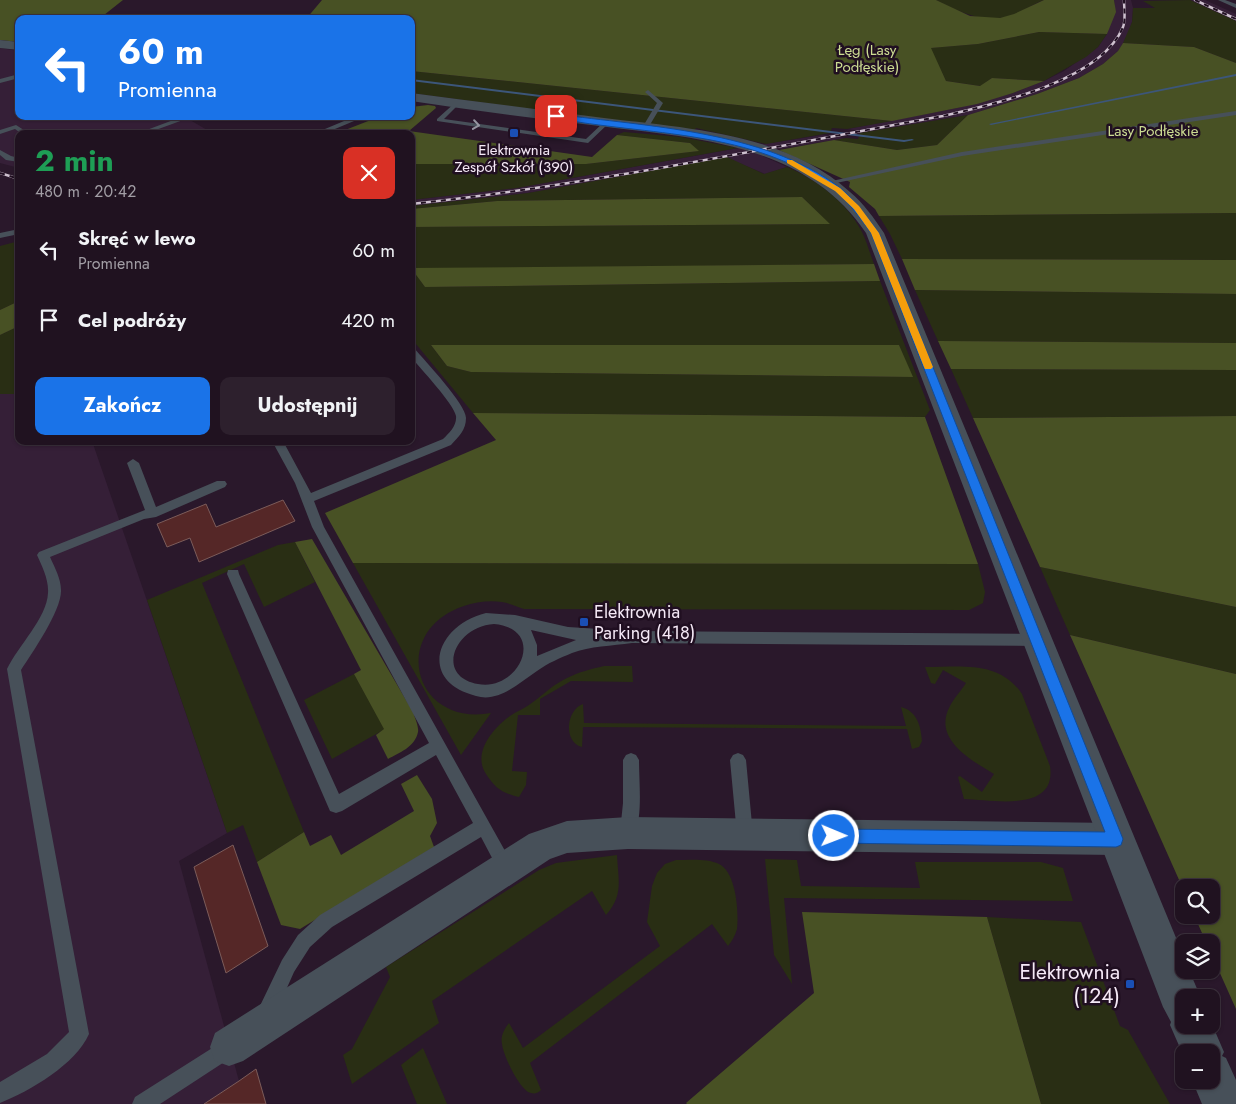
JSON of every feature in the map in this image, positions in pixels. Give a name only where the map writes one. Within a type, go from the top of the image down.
[{"type":"street","points":[[0,44],[15,46]]},
{"type":"street","points":[[415,98],[606,123],[649,121],[697,135],[745,145],[794,163],[837,189],[856,208],[875,233],[1177,989]]},
{"type":"street","points":[[229,1047],[540,846],[567,837],[628,834],[1116,839]]},
{"type":"street","points":[[1218,1089],[1224,1104]]},
{"type":"lane","points":[[1222,0],[1236,6]]},
{"type":"lane","points":[[0,81],[15,77]]},
{"type":"lane","points":[[648,92],[660,103],[649,121]]},
{"type":"lane","points":[[457,103],[439,120],[588,141],[606,123]]},
{"type":"lane","points":[[828,183],[962,154],[1236,113]]},
{"type":"lane","points":[[150,130],[179,120]]},
{"type":"lane","points":[[326,130],[353,120]]},
{"type":"lane","points":[[0,132],[16,127],[21,130]]},
{"type":"lane","points":[[0,152],[9,158],[15,159]]},
{"type":"lane","points":[[0,236],[15,232]]},
{"type":"lane","points":[[307,499],[447,442],[458,431],[461,416],[455,403],[415,355]]},
{"type":"lane","points":[[279,445],[301,483],[318,527],[506,868]]},
{"type":"lane","points":[[133,463],[152,514]]},
{"type":"lane","points":[[0,1093],[60,1057],[72,1046],[79,1034],[14,669],[50,608],[55,594],[48,565],[43,555],[152,514],[221,484]]},
{"type":"lane","points":[[233,574],[336,805],[439,745]]},
{"type":"lane","points":[[632,636],[570,648],[541,661],[514,681],[500,688],[485,691],[471,689],[460,683],[451,674],[447,663],[447,651],[452,640],[461,630],[472,623],[485,619],[499,618],[571,633],[632,636],[1037,640]]},
{"type":"lane","points":[[512,622],[522,628],[529,638],[532,649],[530,662],[523,673]]},
{"type":"lane","points":[[628,834],[631,803],[631,760]]},
{"type":"lane","points":[[738,760],[745,835]]},
{"type":"lane","points":[[258,1028],[288,966],[304,941],[326,921],[484,826]]},
{"type":"lane","points":[[142,1104],[229,1047]]},
{"type":"shaded area","points":[[1114,0],[1131,0],[1133,8],[1132,22],[1127,37],[1118,51],[1103,64],[1079,78],[1037,94],[968,115],[866,132],[847,129],[957,108],[1013,93],[1044,81],[1064,71],[1098,47],[1107,34],[1115,5]]},
{"type":"shaded area","points":[[1190,0],[1205,0],[1236,14],[1236,21]]},
{"type":"shaded area","points":[[0,48],[15,50],[15,120],[190,120],[207,130],[15,130],[15,167],[0,163]]},
{"type":"shaded area","points":[[822,135],[846,138],[756,153],[787,167],[765,174],[727,158],[528,193],[415,206],[415,200],[517,188],[738,148]]},
{"type":"shaded area","points":[[0,394],[15,394],[15,445],[93,445],[227,833],[179,861],[239,1081],[204,1104],[0,1104]]},
{"type":"green space","points":[[0,0],[123,0],[104,15],[15,15],[15,42],[0,40]]},
{"type":"green space","name":"Łęg (Lasy Podłęskie)","points":[[322,0],[936,0],[970,16],[1000,18],[1014,14],[1044,0],[1114,0],[1116,12],[1107,34],[1039,32],[978,44],[931,48],[946,81],[980,86],[992,78],[1044,81],[977,104],[892,121],[415,71],[415,15],[309,15]]},
{"type":"green space","points":[[936,0],[1044,0],[1015,14],[995,19],[964,13]]},
{"type":"green space","points":[[1190,0],[1236,21],[1236,63],[1194,47],[1123,43],[1132,22],[1133,8],[1155,8],[1143,1]]},
{"type":"green space","points":[[1039,32],[1107,34],[1098,47],[1086,57],[1044,81],[992,78],[981,86],[946,81],[930,48],[978,44]]},
{"type":"green space","name":"Lasy Podłęskie","points":[[1123,43],[1194,47],[1236,63],[1236,213],[879,216],[875,209],[849,187],[850,182],[779,150],[834,140],[897,150],[937,145],[968,115],[1037,94],[1079,78],[1103,64],[1118,51]]},
{"type":"green space","points":[[415,71],[892,121],[847,129],[832,128],[830,133],[766,144],[696,128],[694,131],[415,94]]},
{"type":"green space","points":[[428,105],[435,106],[436,108],[410,130],[345,130],[371,120],[415,120],[415,107]]},
{"type":"green space","points":[[968,115],[937,145],[897,150],[834,140],[858,139],[860,133]]},
{"type":"green space","points":[[415,132],[592,157],[617,135],[690,143],[699,151],[586,164],[415,164]]},
{"type":"green space","points":[[624,132],[681,137],[738,148],[517,188],[415,200],[415,164],[586,164],[698,151],[690,143],[617,135]]},
{"type":"green space","points":[[727,157],[764,174],[787,167],[820,185],[840,202],[856,221],[874,264],[415,269],[415,227],[829,224],[802,197],[497,201],[415,209],[415,206],[528,193]]},
{"type":"green space","points":[[802,197],[830,224],[415,227],[415,209],[497,201]]},
{"type":"green space","points":[[1236,213],[1236,260],[902,259],[879,216]]},
{"type":"green space","points":[[15,242],[15,303],[0,310],[0,246]]},
{"type":"green space","points":[[902,259],[1236,260],[1236,294],[915,290]]},
{"type":"green space","points":[[874,264],[880,281],[425,287],[415,273],[415,268]]},
{"type":"green space","points":[[415,273],[425,287],[880,281],[930,410],[925,417],[473,413],[415,343]],"holes":[[[431,345],[899,345],[912,377],[471,372],[447,366]]]},
{"type":"green space","points":[[915,290],[1236,294],[1236,343],[938,341]]},
{"type":"green space","points":[[15,303],[15,328],[0,335],[0,310]]},
{"type":"green space","points":[[15,328],[15,394],[0,394],[0,335]]},
{"type":"green space","points":[[938,341],[1236,343],[1236,370],[951,369]]},
{"type":"green space","points":[[431,345],[899,345],[913,377],[471,372],[447,366]]},
{"type":"green space","points":[[951,369],[1236,370],[1236,416],[973,418]]},
{"type":"green space","points":[[473,413],[925,417],[978,564],[353,563],[325,513],[496,440]]},
{"type":"green space","points":[[1236,416],[1236,607],[1040,567],[973,418]]},
{"type":"green space","points":[[312,539],[416,720],[418,732],[414,742],[388,759],[376,735],[384,729],[354,674],[361,670],[295,542]]},
{"type":"green space","points":[[295,542],[315,582],[264,607],[244,564],[202,583],[304,832],[257,862],[243,825],[227,833],[147,600],[278,545]]},
{"type":"green space","points":[[353,563],[978,564],[985,592],[983,603],[969,610],[524,609],[497,601],[464,606],[440,618],[426,635],[419,655],[420,674],[428,692],[443,706],[464,713],[491,713],[461,755]]},
{"type":"green space","points":[[1040,567],[1236,607],[1236,674],[1070,635]]},
{"type":"green space","points":[[1070,635],[1236,674],[1236,1009],[1220,973],[1220,934],[1202,934],[1198,924],[1220,924],[1220,879],[1179,879]]},
{"type":"green space","points":[[604,666],[632,666],[633,682],[571,681],[540,699],[540,715],[518,715],[512,771],[527,772],[526,785],[519,797],[508,794],[496,787],[486,774],[481,758],[486,742],[497,727],[562,680],[581,672]]},
{"type":"green space","points":[[925,667],[979,668],[1002,675],[1013,683],[1022,694],[1050,766],[1050,781],[1044,791],[1034,797],[1021,800],[964,799],[958,777],[960,776],[982,792],[994,774],[965,755],[950,738],[946,729],[946,718],[950,706],[966,683],[943,670],[935,684],[931,683]]},
{"type":"green space","points":[[354,674],[385,729],[332,759],[304,700]]},
{"type":"green space","points":[[583,704],[584,723],[906,726],[901,707],[911,712],[917,720],[921,730],[922,741],[919,747],[912,749],[907,729],[583,727],[582,747],[572,739],[569,733],[569,726],[573,713],[577,707]]},
{"type":"green space","points":[[417,775],[432,799],[437,823],[430,836],[434,847],[300,929],[281,925],[257,862],[304,832],[310,846],[331,835],[341,855],[414,811],[401,784]]},
{"type":"green space","points":[[617,855],[618,894],[612,908],[606,915],[592,891],[432,1001],[439,1023],[352,1084],[343,1055],[352,1049],[390,977],[386,967],[539,870],[556,863]]},
{"type":"green space","points":[[765,859],[797,860],[801,886],[920,888],[915,862],[1041,862],[1063,868],[1073,901],[784,898],[792,984],[774,955]]},
{"type":"green space","points":[[676,860],[709,861],[725,868],[733,883],[737,903],[737,929],[732,940],[728,946],[712,924],[530,1063],[541,1090],[538,1093],[527,1091],[517,1080],[503,1049],[502,1038],[506,1027],[509,1023],[523,1048],[660,946],[647,922],[652,886],[657,873],[665,864]]},
{"type":"green space","points":[[802,912],[987,917],[1041,1104],[687,1104],[814,993]]},
{"type":"green space","points":[[987,917],[1081,922],[1120,1026],[1128,1030],[1170,1104],[1041,1104]]},
{"type":"green space","points":[[423,1048],[447,1104],[417,1104],[401,1065]]},
{"type":"building","points":[[283,500],[295,521],[199,562],[190,538],[167,547],[157,524],[206,504],[216,527]]},
{"type":"building","points":[[233,845],[268,946],[226,973],[194,867]]},
{"type":"building","points":[[256,1069],[266,1104],[204,1104],[239,1081]]},
{"type":"waterway","points":[[991,124],[1236,75]]},
{"type":"waterway","points":[[415,80],[904,141],[912,140]]},
{"type":"railway","points":[[415,204],[545,187],[678,165],[943,116],[990,105],[1044,87],[1070,76],[1093,62],[1111,46],[1123,27],[1125,17],[1124,0]]},
{"type":"railway","points":[[1195,0],[1236,19]]},
{"type":"railway","points":[[0,173],[15,178]]},
{"type":"slow traffic","points":[[789,161],[813,173],[837,189],[856,208],[875,233],[928,367]]},
{"type":"place","name":"Elektrownia Zespół Szkół (390)","points":[[514,133]]},
{"type":"place","name":"Elektrownia Parking (418)","points":[[584,622]]},
{"type":"place","name":"Elektrownia (124)","points":[[1130,984]]},
{"type":"route","points":[[556,116],[697,135],[731,141],[759,149],[788,160],[813,173],[837,189],[856,208],[875,233],[1116,839],[834,836]]}]
